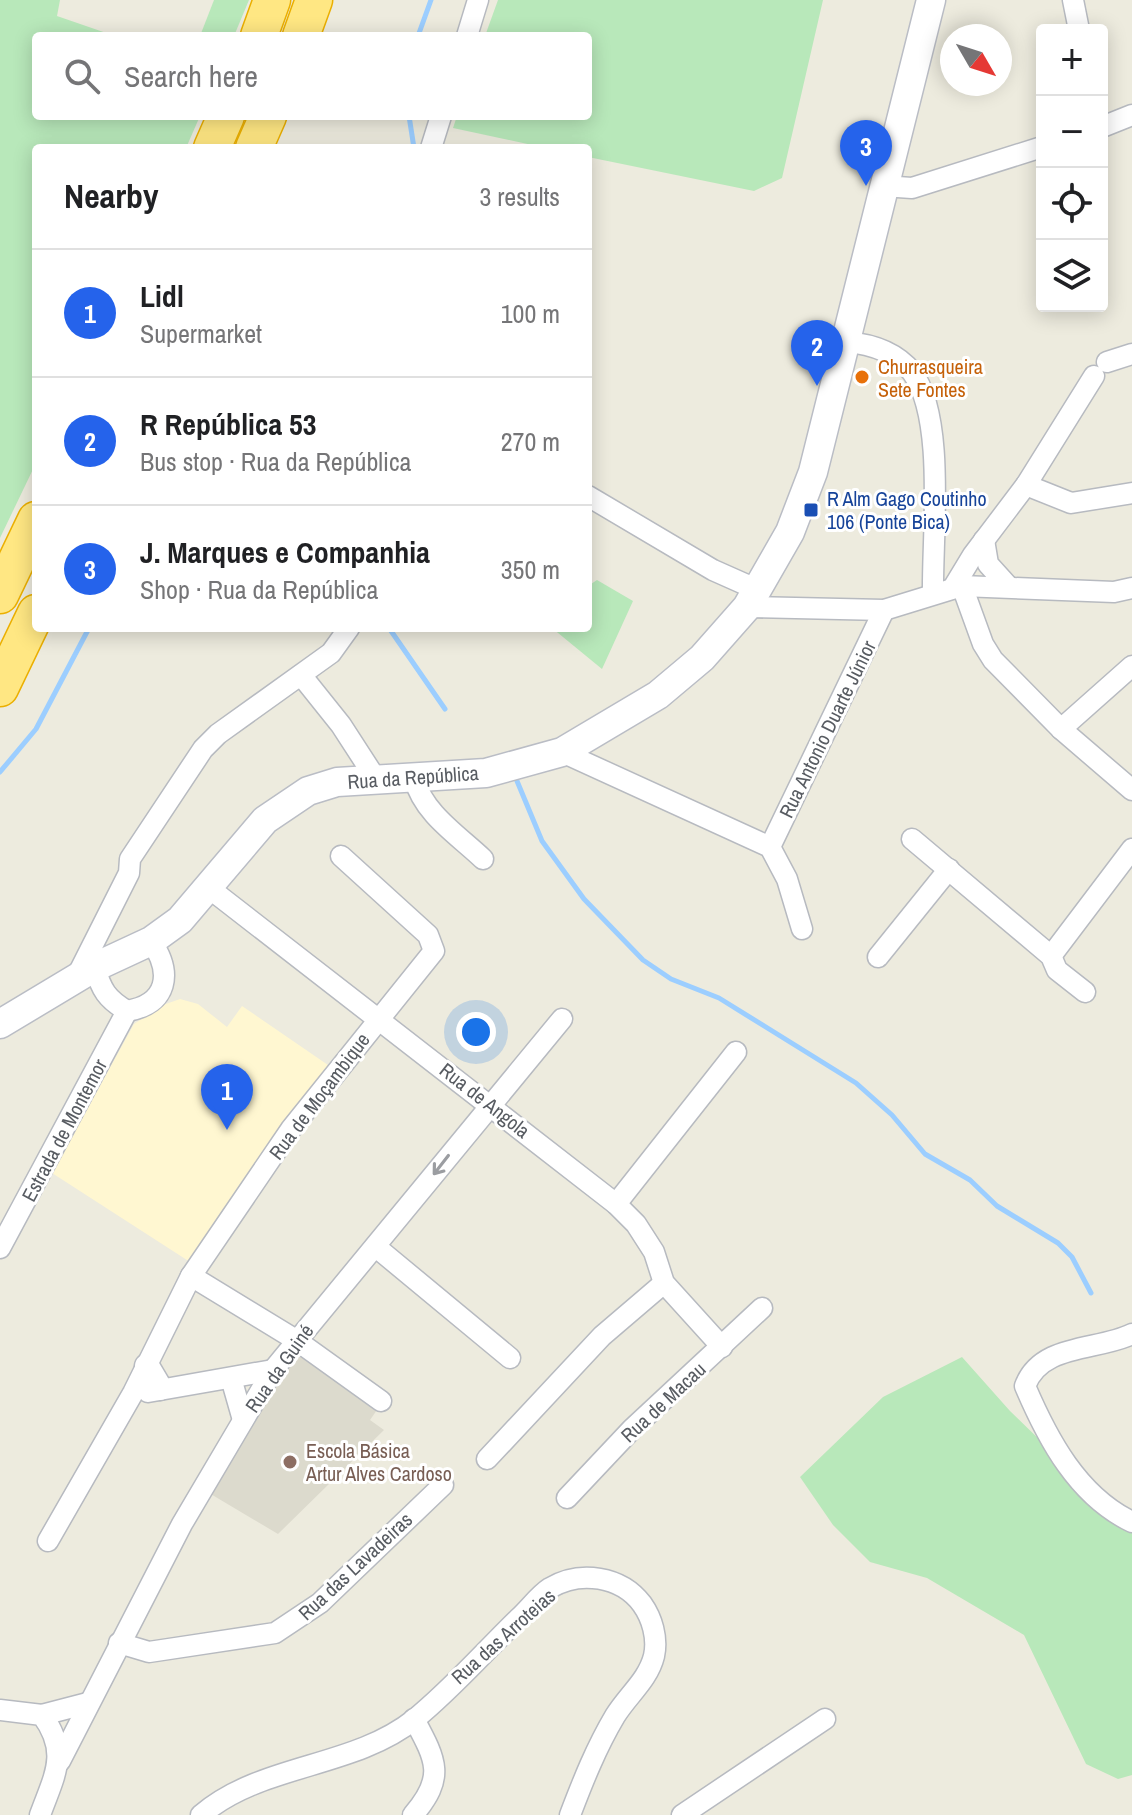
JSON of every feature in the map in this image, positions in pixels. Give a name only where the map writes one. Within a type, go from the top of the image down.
[{"type":"highway","points":[[260,32],[272,0]]},
{"type":"highway","points":[[302,32],[314,0]]},
{"type":"highway","points":[[214,144],[224,120]]},
{"type":"highway","points":[[256,144],[266,120]]},
{"type":"highway","points":[[0,595],[32,528]]},
{"type":"highway","points":[[0,688],[32,621]]},
{"type":"main road","name":"Rua da República","points":[[0,1024],[85,974],[151,941],[180,920],[265,820],[308,791],[337,782],[415,780],[486,773],[562,752],[658,695],[702,658],[752,599],[790,532],[813,472],[931,0]]},
{"type":"street","points":[[468,32],[478,0]]},
{"type":"street","points":[[1073,0],[1078,24]]},
{"type":"street","points":[[1108,122],[1130,122]]},
{"type":"street","points":[[883,186],[912,188],[1036,149]]},
{"type":"street","points":[[846,342],[898,358],[913,374],[921,391],[931,422],[934,483],[949,589],[990,655],[1061,729],[1132,790]]},
{"type":"street","points":[[949,589],[1026,485],[1100,369],[1132,354]]},
{"type":"street","points":[[1026,485],[1071,503],[1132,493]]},
{"type":"street","points":[[592,498],[713,570],[752,599],[884,610],[949,589],[1007,585],[1114,592],[1132,588]]},
{"type":"street","points":[[984,540],[988,564],[1007,585]]},
{"type":"street","name":"Rua Antonio Duarte Júnior","points":[[770,847],[884,610]]},
{"type":"street","points":[[151,941],[158,952],[164,985],[158,999],[144,1008],[127,1011],[85,974],[129,873],[130,859],[203,749],[331,653],[346,632]]},
{"type":"street","points":[[1061,729],[1132,666]]},
{"type":"street","points":[[301,675],[341,725],[376,779]]},
{"type":"street","points":[[562,752],[770,847],[787,879],[802,929]]},
{"type":"street","points":[[415,780],[419,796],[428,807],[483,859]]},
{"type":"street","points":[[912,839],[1051,956],[1057,970],[1085,992]]},
{"type":"street","points":[[1051,956],[1132,849]]},
{"type":"street","name":"Rua de Moçambique","points":[[48,1541],[130,1398],[191,1276],[291,1129],[429,959],[433,943],[341,856]]},
{"type":"street","points":[[878,957],[949,869]]},
{"type":"street","name":"Rua de Angola","points":[[209,888],[616,1204],[636,1224],[654,1252],[664,1283],[722,1347]]},
{"type":"street","name":"Estrada de Montemor","points":[[0,1248],[127,1011]]},
{"type":"street","name":"Rua da Guiné","points":[[60,1761],[119,1643],[273,1370],[562,1019]]},
{"type":"street","points":[[616,1204],[736,1052]]},
{"type":"street","points":[[376,1247],[510,1358]]},
{"type":"street","points":[[191,1276],[296,1340],[381,1401]]},
{"type":"street","points":[[487,1459],[602,1336],[664,1283]]},
{"type":"street","name":"Rua de Macau","points":[[567,1498],[632,1429],[762,1308]]},
{"type":"street","points":[[1132,1334],[1100,1347],[1063,1351],[1041,1365],[1025,1386],[1070,1471],[1085,1491],[1100,1504],[1132,1522]]},
{"type":"street","points":[[147,1366],[160,1388]]},
{"type":"street","points":[[130,1398],[160,1388],[273,1370]]},
{"type":"street","points":[[231,1378],[243,1420]]},
{"type":"street","name":"Rua das Lavadeiras","points":[[119,1643],[149,1652],[275,1633],[320,1603],[443,1485]]},
{"type":"street","name":"Rua das Arroteias","points":[[201,1815],[240,1790],[340,1758],[378,1742],[414,1719],[550,1588],[584,1577],[601,1579],[626,1589],[647,1610],[654,1630],[655,1654],[645,1678],[618,1712],[596,1748],[570,1815]]},
{"type":"street","points":[[0,1710],[42,1715],[88,1703]]},
{"type":"street","points":[[40,1815],[60,1761],[54,1735],[42,1715]]},
{"type":"street","points":[[413,1815],[435,1782],[435,1762],[414,1719]]},
{"type":"street","points":[[682,1815],[825,1719]]},
{"type":"shaded area","points":[[180,999],[198,1004],[227,1027],[242,1006],[328,1065],[190,1262],[52,1173],[134,1024],[163,1005]]},
{"type":"shaded area","name":"Escola Básica Artur Alves Cardoso","points":[[305,1351],[379,1407],[370,1420],[384,1430],[278,1534],[209,1493],[296,1355]]},
{"type":"green space","points":[[0,0],[60,0],[57,16],[103,32],[32,32],[32,120],[198,120],[188,144],[32,144],[32,471],[0,538]]},
{"type":"green space","points":[[214,0],[249,0],[236,32],[202,32]]},
{"type":"green space","points":[[498,0],[823,0],[782,178],[754,191],[592,158],[592,144],[527,144],[453,128],[456,120],[592,120],[592,32],[486,32]]},
{"type":"green space","points":[[597,580],[633,601],[602,669],[557,632],[592,632],[592,583]]},
{"type":"green space","points":[[962,1357],[1010,1411],[1132,1530],[1132,1775],[1118,1779],[1086,1764],[1024,1635],[927,1578],[870,1562],[833,1525],[800,1477],[883,1397]]},
{"type":"waterway","points":[[419,32],[431,0]]},
{"type":"waterway","points":[[410,120],[413,144]]},
{"type":"waterway","points":[[0,772],[36,729],[87,632]]},
{"type":"waterway","points":[[392,632],[445,709]]},
{"type":"waterway","points":[[517,781],[542,841],[584,899],[643,960],[671,979],[719,998],[856,1083],[892,1115],[925,1154],[970,1180],[997,1206],[1058,1243],[1072,1257],[1091,1293]]},
{"type":"place","name":"J. Marques e Companhia","points":[[866,186]]},
{"type":"place","name":"Churrasqueira Sete Fontes","points":[[862,377]]},
{"type":"place","name":"R República 53","points":[[817,386]]},
{"type":"place","name":"R Alm Gago Coutinho 106 (Ponte Bica)","points":[[811,510]]},
{"type":"place","name":"Lidl","points":[[227,1130]]},
{"type":"place","name":"Escola Básica Artur Alves Cardoso","points":[[290,1462]]}]
